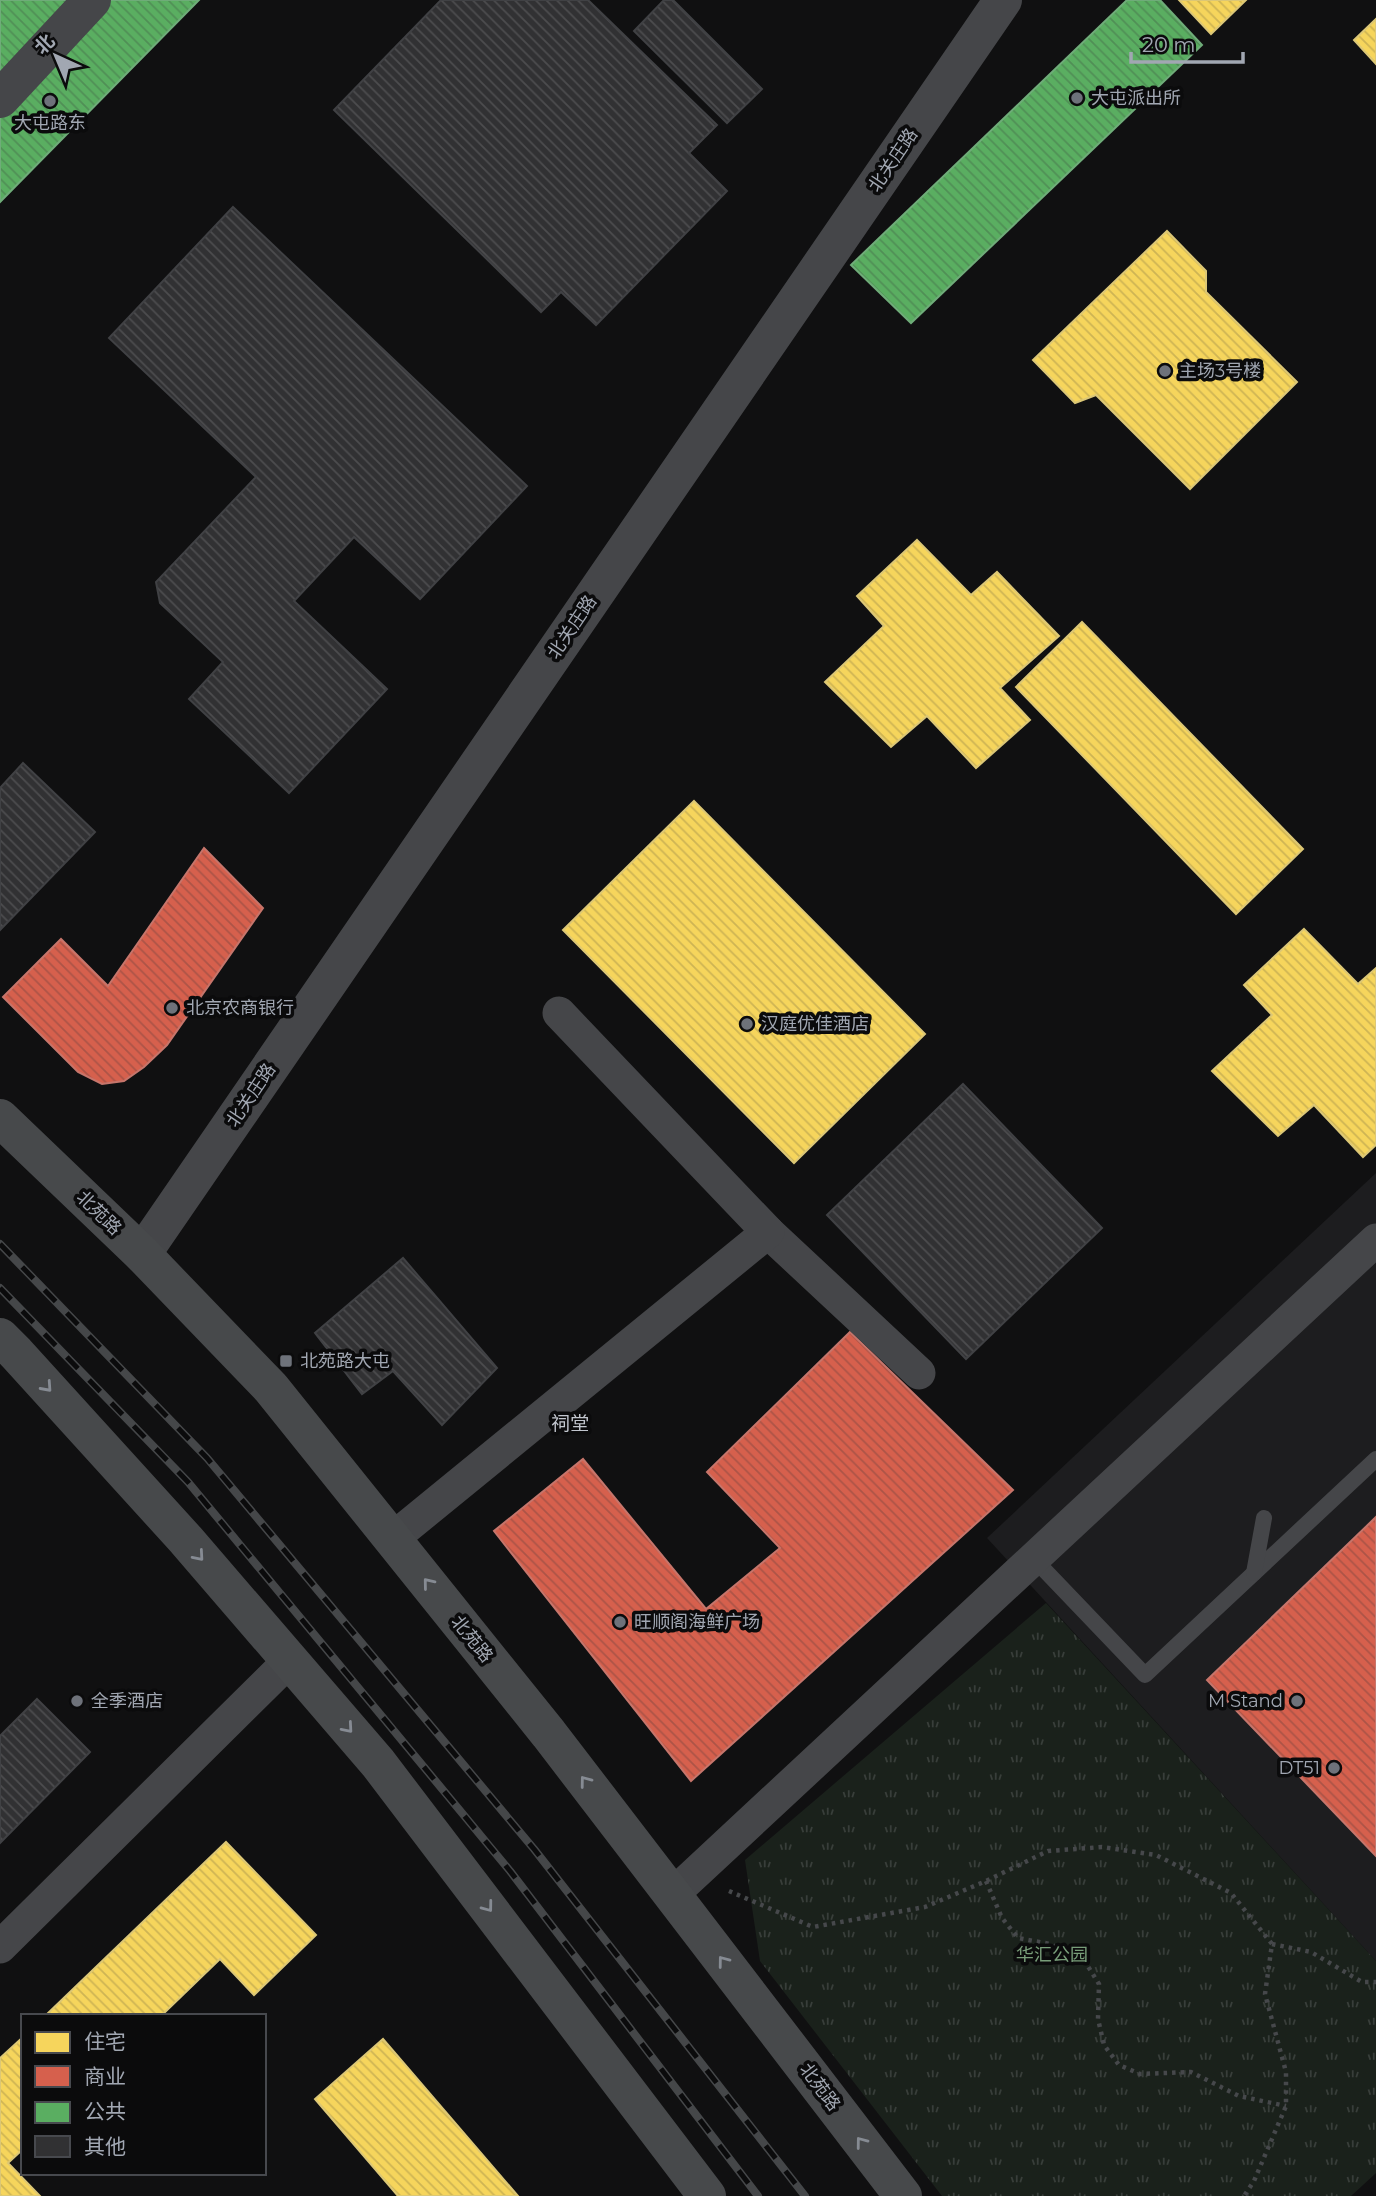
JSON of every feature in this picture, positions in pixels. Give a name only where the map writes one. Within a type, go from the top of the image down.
[{"type":"main road","name":"北苑路","points":[[0,1118],[142,1254],[271,1388],[549,1734],[903,2196]]},
{"type":"main road","points":[[0,1337],[186,1539],[378,1763],[707,2196]]},
{"type":"street","points":[[0,99],[92,0]]},
{"type":"street","name":"北关庄路","points":[[142,1254],[1003,0]]},
{"type":"street","points":[[559,1013],[768,1231],[919,1373]]},
{"type":"street","points":[[392,1539],[768,1231]]},
{"type":"street","points":[[672,1895],[1376,1240]]},
{"type":"street","points":[[0,1947],[290,1660]]},
{"type":"lane","points":[[1034,1559],[1146,1675],[1376,1459]]},
{"type":"lane","points":[[1254,1573],[1264,1518]]},
{"type":"path","points":[[701,1869],[718,1886],[813,1927],[925,1907],[1048,1851],[1102,1847],[1156,1855],[1231,1894],[1272,1944],[1311,1952],[1362,1982],[1376,1982]]},
{"type":"path","points":[[986,1881],[1002,1918],[1018,1938],[1050,1944],[1084,1960],[1099,1984],[1098,2019],[1104,2045],[1119,2065],[1140,2074],[1191,2072],[1239,2096],[1286,2106]]},
{"type":"path","points":[[1244,2196],[1254,2181],[1286,2106],[1286,2072],[1265,1994],[1272,1944]]},
{"type":"shaded area","name":"DT51","points":[[1376,1173],[1376,1961],[987,1538]]},
{"type":"green space","name":"华汇公园","points":[[1046,1603],[1376,1961],[1376,2173],[1351,2196],[942,2196],[760,1961],[745,1860]]},
{"type":"building: 住宅","points":[[1179,0],[1246,0],[1211,34]]},
{"type":"building: 住宅","points":[[1376,19],[1376,64],[1354,40]]},
{"type":"building: 住宅","name":"主场3号楼","points":[[1167,231],[1206,271],[1206,292],[1297,382],[1190,489],[1096,395],[1075,403],[1033,360]]},
{"type":"building: 住宅","points":[[917,540],[971,595],[997,572],[1059,636],[1000,688],[1030,720],[976,768],[927,716],[891,747],[825,682],[884,626],[857,596]]},
{"type":"building: 住宅","points":[[1082,622],[1303,849],[1236,914],[1016,687]]},
{"type":"building: 住宅","points":[[694,801],[925,1034],[794,1163],[563,930]]},
{"type":"building: 住宅","points":[[1304,929],[1358,984],[1376,968],[1376,1145],[1363,1157],[1314,1105],[1278,1136],[1212,1071],[1272,1015],[1244,985]]},
{"type":"building: 住宅","points":[[226,1842],[316,1935],[254,1995],[220,1959],[163,2014],[47,2014]]},
{"type":"building: 住宅","points":[[21,2039],[21,2151],[8,2163],[40,2196],[0,2196],[0,2058]]},
{"type":"building: 住宅","points":[[383,2039],[518,2196],[398,2196],[315,2099]]},
{"type":"building: 商业","points":[[204,848],[263,908],[167,1045],[144,1067],[124,1081],[102,1084],[78,1072],[3,997],[61,939],[108,986]]},
{"type":"building: 商业","points":[[850,1332],[1013,1490],[691,1781],[494,1531],[583,1459],[706,1609],[780,1548],[707,1472]]},
{"type":"building: 商业","name":"DT51","points":[[1376,1517],[1376,1856],[1207,1680]]},
{"type":"building: 公共","name":"大屯路东","points":[[0,0],[199,0],[0,202]]},
{"type":"building: 公共","points":[[1127,0],[1160,0],[1202,45],[911,323],[851,265]]},
{"type":"building: 其他","points":[[441,0],[588,0],[717,125],[689,153],[727,191],[596,325],[561,292],[541,312],[334,110]]},
{"type":"building: 其他","points":[[664,0],[673,0],[762,89],[727,123],[634,31]]},
{"type":"building: 其他","points":[[233,207],[527,486],[420,599],[354,537],[294,601],[387,689],[289,793],[189,699],[223,662],[160,603],[156,582],[256,477],[109,338]]},
{"type":"building: 其他","points":[[23,763],[95,832],[0,930],[0,788]]},
{"type":"building: 其他","points":[[963,1084],[1102,1228],[966,1359],[827,1215]]},
{"type":"building: 其他","points":[[403,1258],[497,1368],[442,1425],[393,1371],[362,1394],[315,1333]]},
{"type":"building: 其他","points":[[37,1699],[90,1752],[0,1843],[0,1736]]},
{"type":"railway","points":[[0,1244],[207,1458],[534,1849],[805,2196]]},
{"type":"railway","points":[[0,1288],[188,1482],[510,1871],[758,2196]]},
{"type":"place","name":"大屯派出所","points":[[1077,98]]},
{"type":"place","name":"大屯路东","points":[[50,101]]},
{"type":"place","name":"主场3号楼","points":[[1165,371]]},
{"type":"place","name":"北京农商银行","points":[[172,1008]]},
{"type":"place","name":"汉庭优佳酒店","points":[[747,1024]]},
{"type":"place","name":"北苑路大屯","points":[[286,1361]]},
{"type":"place","name":"旺顺阁海鲜广场","points":[[620,1622]]},
{"type":"place","name":"全季酒店","points":[[77,1701]]},
{"type":"place","name":"M Stand","points":[[1297,1701]]},
{"type":"place","name":"DT51","points":[[1334,1768]]},
{"type":"district","name":"祠堂","points":[[570,1423]]}]
